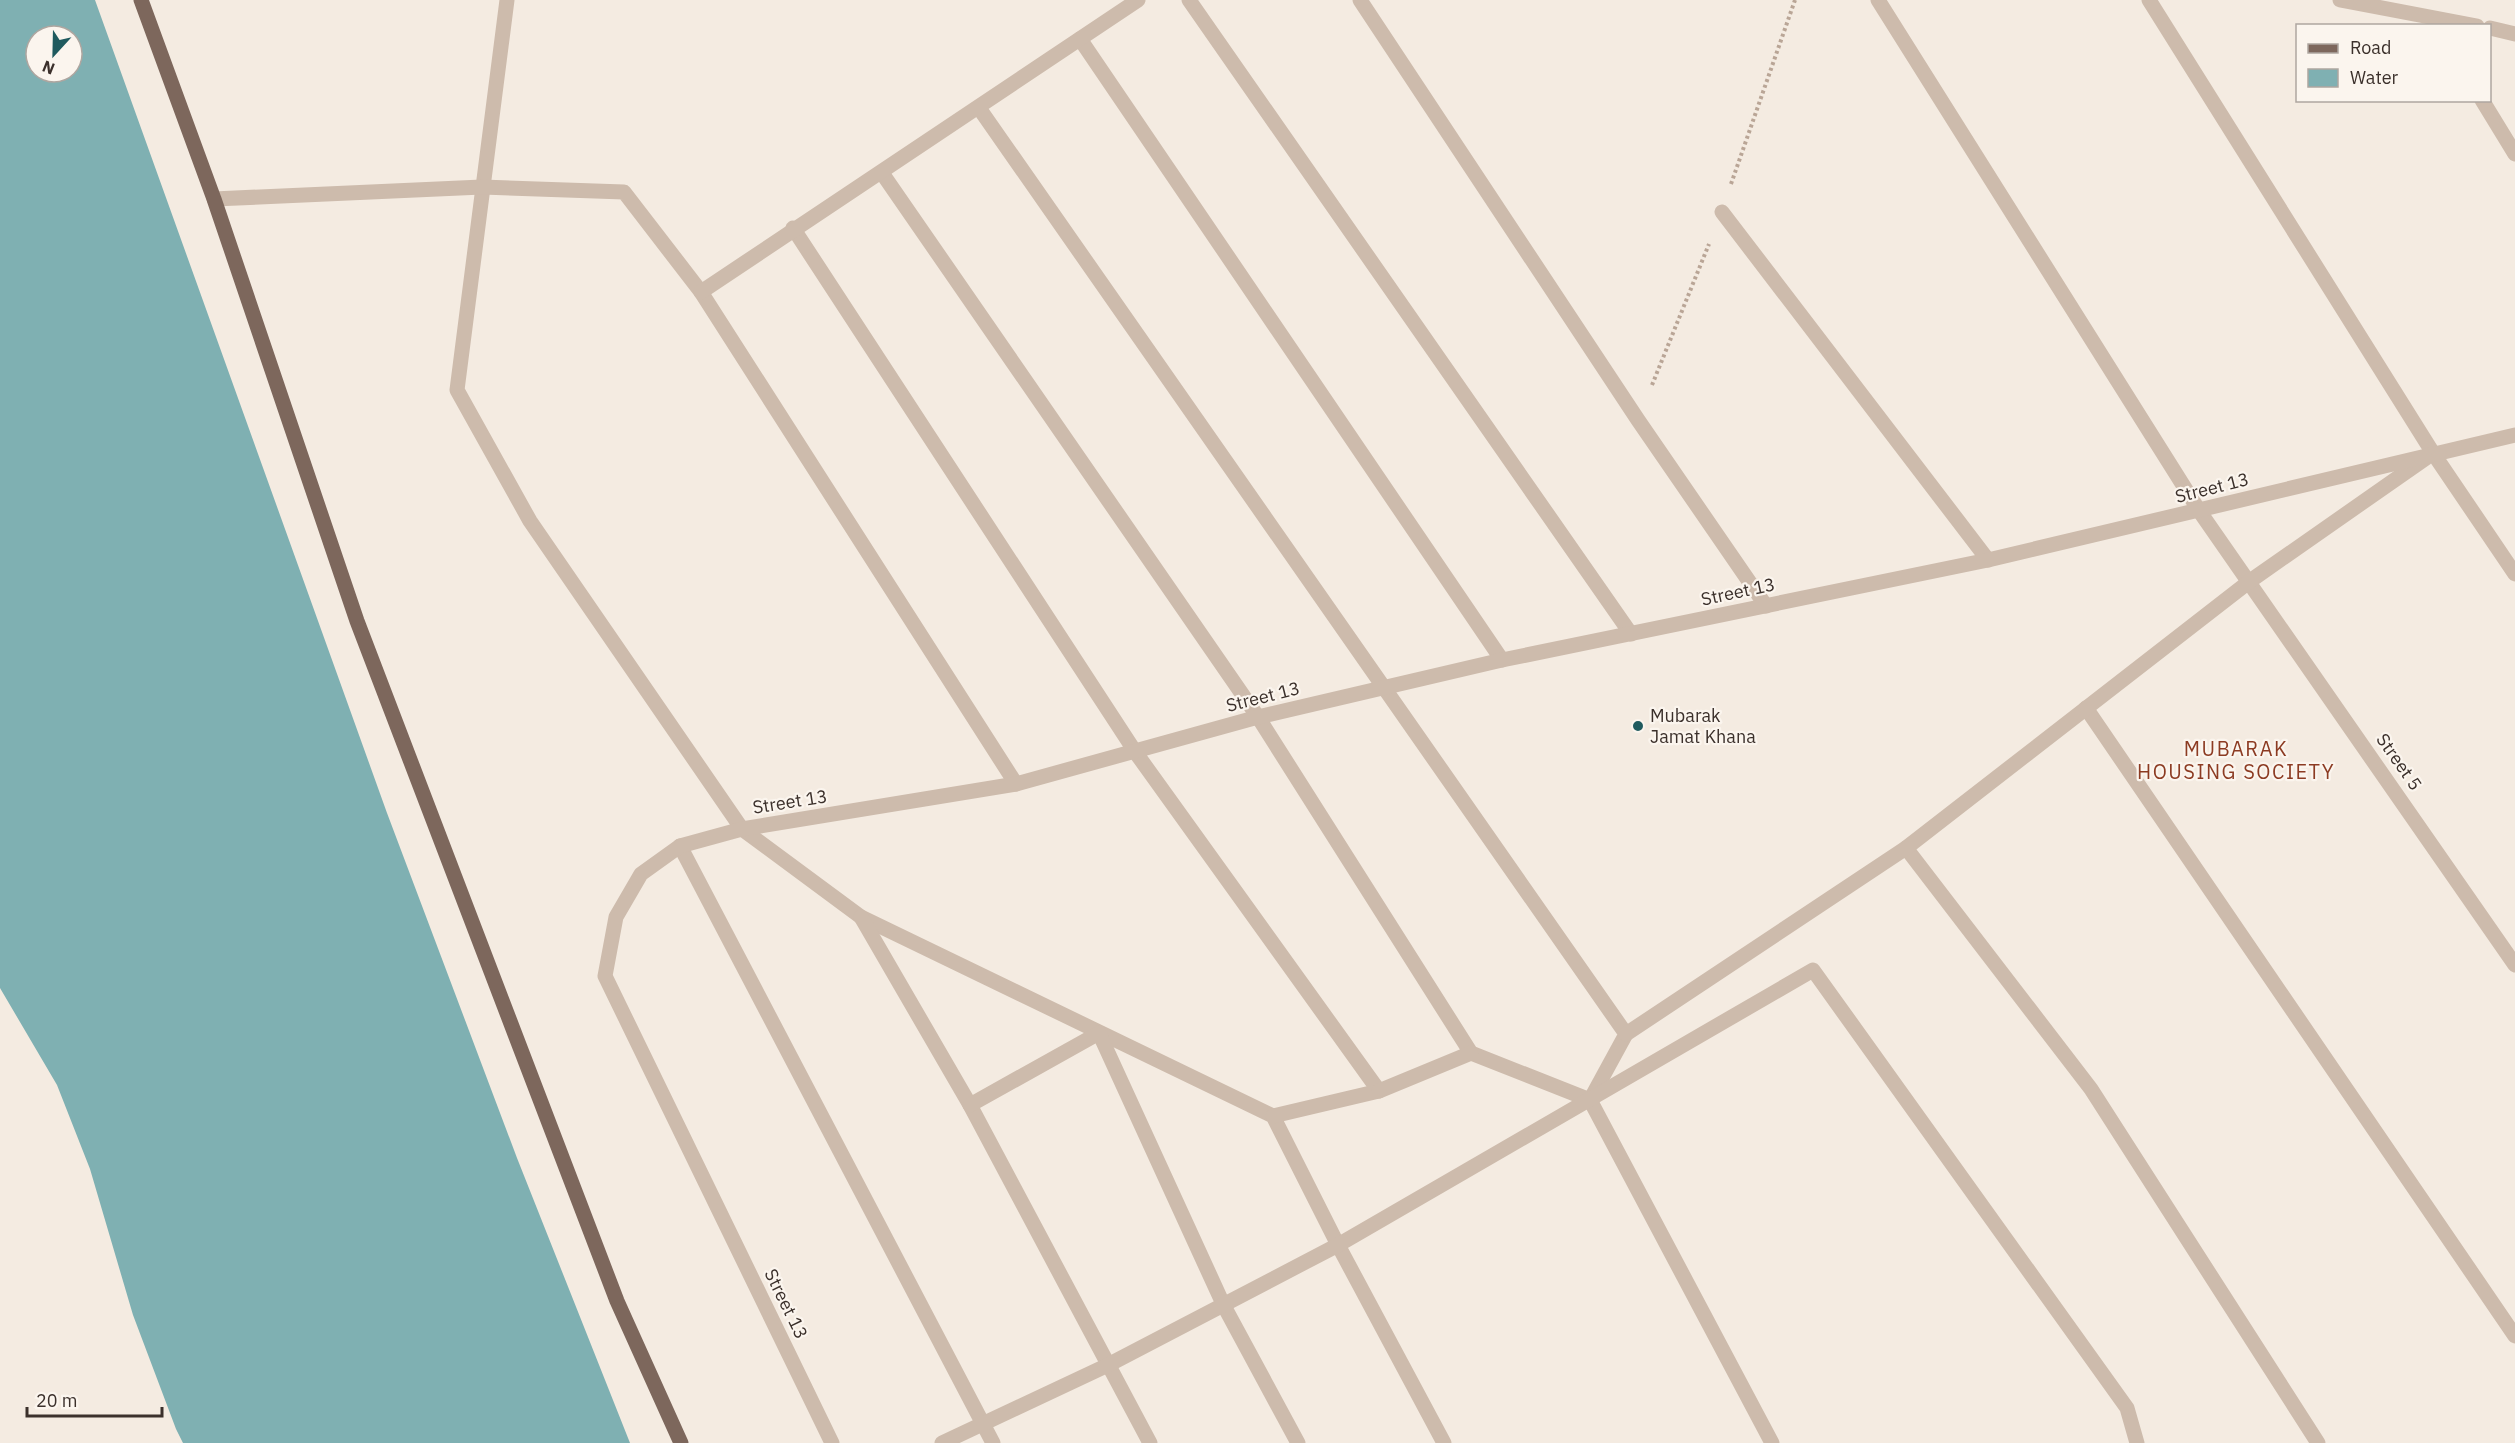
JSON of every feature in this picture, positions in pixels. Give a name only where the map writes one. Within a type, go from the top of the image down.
[{"type":"main road","points":[[141,0],[214,199],[361,632],[617,1300],[681,1443]]},
{"type":"street","points":[[507,0],[457,390],[530,521],[742,830],[861,917],[1273,1116],[1338,1245],[1444,1443]]},
{"type":"street","points":[[701,292],[793,228],[882,173],[1138,0]]},
{"type":"street","points":[[1189,0],[1631,634]]},
{"type":"street","points":[[1360,0],[1638,420],[1766,606]]},
{"type":"street","name":"Street 5","points":[[1878,0],[2200,512],[2515,965]]},
{"type":"street","points":[[2149,0],[2433,453],[2515,574]]},
{"type":"street","points":[[2340,0],[2463,24]]},
{"type":"street","points":[[2491,28],[2515,34]]},
{"type":"street","points":[[1080,39],[1502,660]]},
{"type":"street","points":[[2483,102],[2515,154]]},
{"type":"street","points":[[979,108],[1626,1034]]},
{"type":"street","points":[[882,173],[1258,717],[1471,1053],[1590,1100],[1772,1443]]},
{"type":"street","points":[[214,199],[482,187],[624,192],[701,292],[1016,784]]},
{"type":"street","points":[[1722,212],[1988,560]]},
{"type":"street","points":[[793,228],[1136,753],[1379,1092]]},
{"type":"street","name":"Street 13","points":[[832,1443],[605,976],[616,917],[641,874],[680,846],[742,830],[1016,784],[1136,753],[1258,717],[1502,660],[1988,560],[2200,512],[2433,453],[2515,435]]},
{"type":"street","points":[[1590,1100],[1626,1034],[1906,848],[2250,581],[2433,453]]},
{"type":"street","points":[[2086,708],[2515,1336]]},
{"type":"street","points":[[680,846],[993,1443]]},
{"type":"street","points":[[1906,848],[2091,1089],[2318,1443]]},
{"type":"street","points":[[861,917],[970,1105],[1150,1443]]},
{"type":"street","points":[[942,1443],[1108,1365],[1338,1245],[1813,970],[2127,1408],[2137,1443]]},
{"type":"street","points":[[970,1105],[1099,1033]]},
{"type":"street","points":[[1099,1033],[1224,1306],[1298,1443]]},
{"type":"street","points":[[1273,1116],[1379,1092],[1471,1053]]},
{"type":"water","points":[[0,0],[95,0],[387,813],[517,1158],[630,1443],[183,1443],[133,1315],[90,1169],[57,1085],[0,988]]},
{"type":"place","name":"Mubarak Jamat Khana","points":[[1638,726]]},
{"type":"district","name":"MUBARAK HOUSING SOCIETY","points":[[2236,760]]}]
